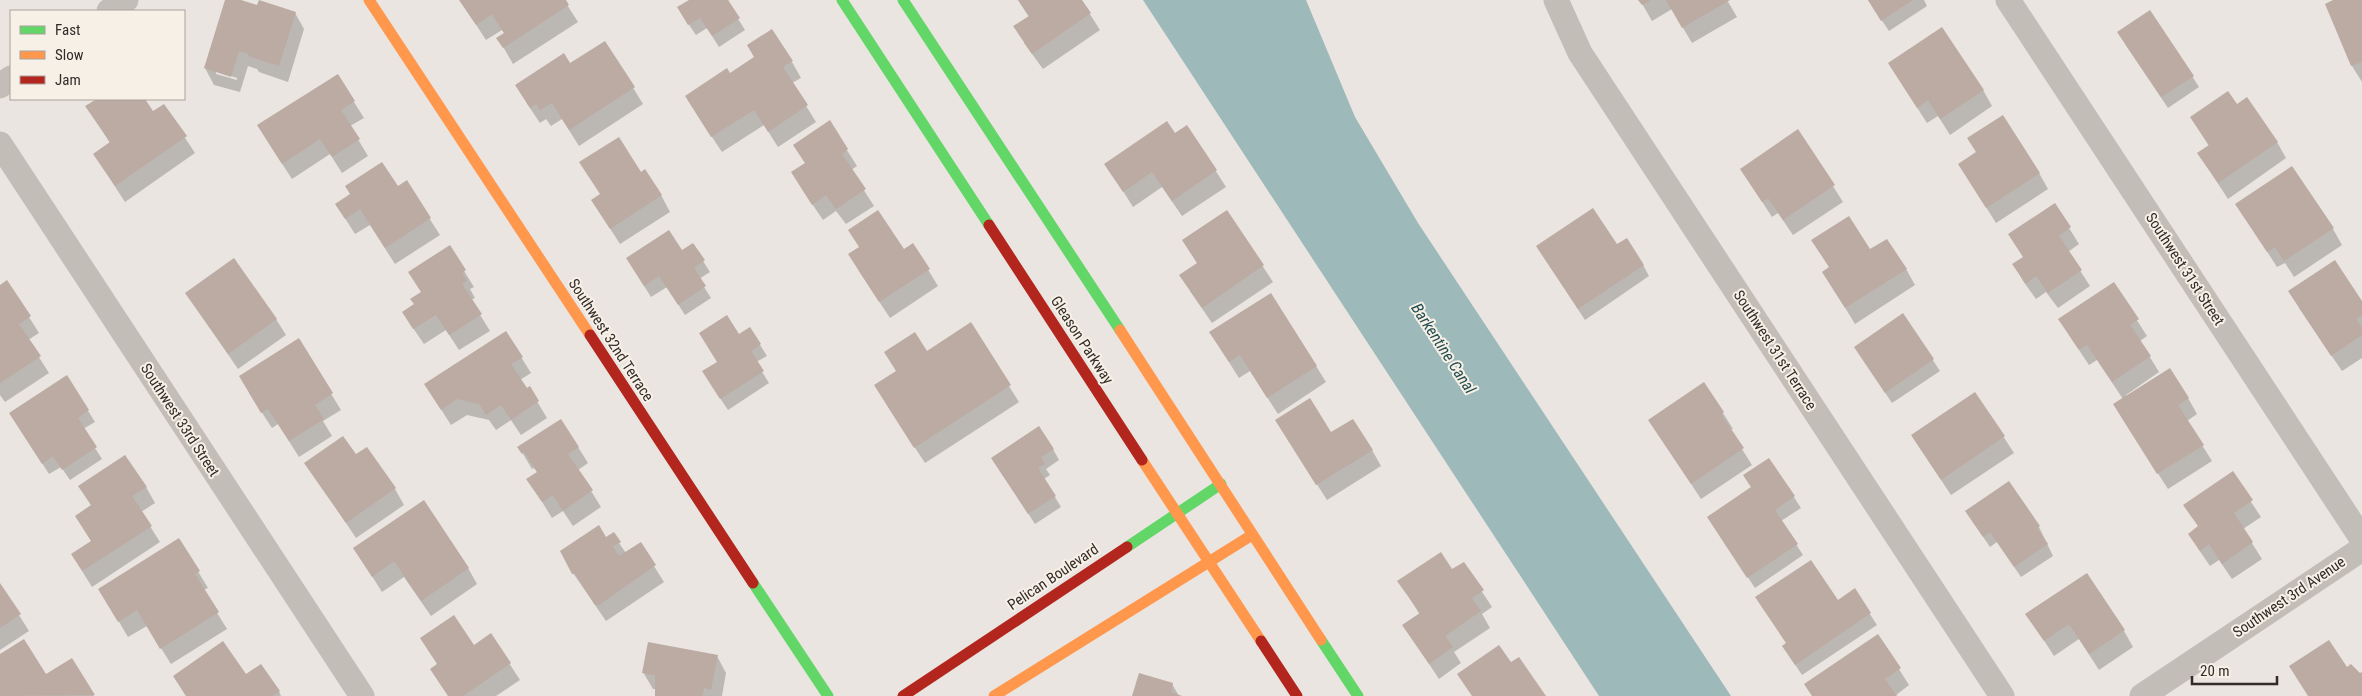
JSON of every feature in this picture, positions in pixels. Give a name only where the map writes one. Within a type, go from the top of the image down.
[{"type":"main road","name":"Southwest 32nd Terrace","points":[[369,0],[828,696]]},
{"type":"main road","name":"Gleason Parkway","points":[[842,0],[1297,696]]},
{"type":"main road","points":[[903,0],[1358,696]]},
{"type":"main road","name":"Pelican Boulevard","points":[[903,696],[1220,484]]},
{"type":"main road","points":[[994,696],[1209,560],[1252,535]]},
{"type":"street","points":[[111,10],[126,0]]},
{"type":"street","name":"Southwest 31st Terrace","points":[[1556,0],[1580,53],[2002,696]]},
{"type":"street","name":"Southwest 31st Street","points":[[2008,0],[2362,539]]},
{"type":"street","name":"Southwest 33rd Street","points":[[0,144],[362,696]]},
{"type":"street","name":"Southwest 3rd Avenue","points":[[2142,696],[2362,549]]},
{"type":"water","name":"Barkentine Canal","points":[[1143,0],[1306,0],[1355,117],[1418,223],[1731,696],[1599,696]]},
{"type":"building","points":[[225,0],[241,0],[257,5],[259,0],[296,12],[279,66],[248,56],[249,54],[239,51],[231,77],[204,68]]},
{"type":"building","points":[[459,0],[566,0],[569,5],[503,48],[496,38],[504,33],[492,14],[476,25]]},
{"type":"building","points":[[689,0],[728,0],[740,18],[712,36],[700,18],[688,25],[677,7]]},
{"type":"building","points":[[1018,0],[1082,0],[1091,13],[1032,54],[1013,26],[1029,16]]},
{"type":"building","points":[[1638,0],[1651,0],[1642,5]]},
{"type":"building","points":[[1666,0],[1730,0],[1682,28]]},
{"type":"building","points":[[1868,0],[1913,0],[1881,21]]},
{"type":"building","points":[[2333,0],[2362,0],[2362,62],[2351,66],[2325,4]]},
{"type":"building","points":[[2150,10],[2194,76],[2161,97],[2117,32]]},
{"type":"building","points":[[1942,27],[1984,90],[1940,119],[1928,100],[1917,108],[1888,63]]},
{"type":"building","points":[[772,29],[793,61],[783,67],[808,105],[768,132],[754,110],[711,137],[685,96],[727,68],[730,73],[754,57],[747,45]]},
{"type":"building","points":[[605,41],[635,87],[569,130],[552,103],[540,110],[536,104],[530,108],[515,85],[564,53],[570,63]]},
{"type":"building","points":[[338,74],[355,101],[341,110],[360,139],[332,157],[320,139],[282,164],[257,125]]},
{"type":"building","points":[[2228,91],[2237,104],[2247,97],[2278,142],[2218,183],[2197,153],[2209,145],[2190,117]]},
{"type":"building","points":[[95,100],[146,100],[153,111],[164,104],[187,136],[115,186],[93,154],[110,142],[85,106]]},
{"type":"building","points":[[2003,115],[2040,173],[1986,208],[1958,164],[1976,152],[1967,138]]},
{"type":"building","points":[[830,120],[848,149],[842,154],[866,189],[836,209],[826,195],[812,205],[791,172],[805,163],[793,145]]},
{"type":"building","points":[[1167,121],[1175,133],[1187,125],[1217,170],[1172,201],[1152,172],[1123,192],[1104,164]]},
{"type":"building","points":[[1798,129],[1835,185],[1783,220],[1768,198],[1762,202],[1740,169]]},
{"type":"building","points":[[619,137],[641,172],[645,169],[662,195],[610,229],[591,200],[600,194],[579,162]]},
{"type":"building","points":[[382,162],[398,186],[407,180],[431,218],[385,248],[360,209],[345,219],[335,204],[350,194],[345,186]]},
{"type":"building","points":[[2292,166],[2334,228],[2284,261],[2275,247],[2267,252],[2235,204]]},
{"type":"building","points":[[2055,203],[2071,227],[2059,236],[2082,270],[2048,293],[2036,276],[2026,284],[2012,264],[2023,257],[2008,234]]},
{"type":"building","points":[[1593,208],[1617,244],[1627,238],[1644,265],[1578,309],[1536,246]]},
{"type":"building","points":[[878,210],[904,249],[913,243],[930,269],[879,302],[848,254],[859,247],[848,230]]},
{"type":"building","points":[[1227,210],[1264,265],[1202,308],[1179,275],[1197,263],[1182,240]]},
{"type":"building","points":[[1849,216],[1870,249],[1887,239],[1907,269],[1845,308],[1822,272],[1829,267],[1811,240]]},
{"type":"building","points":[[669,230],[682,250],[693,243],[705,260],[694,268],[706,286],[678,305],[659,276],[644,286],[626,258]]},
{"type":"building","points":[[450,245],[466,270],[462,273],[467,281],[462,284],[482,314],[449,335],[436,315],[413,329],[402,312],[414,304],[410,299],[421,292],[408,272]]},
{"type":"building","points":[[234,258],[277,319],[228,354],[185,293]]},
{"type":"building","points":[[2335,260],[2362,301],[2362,315],[2356,319],[2362,328],[2362,335],[2331,356],[2288,291]]},
{"type":"building","points":[[7,280],[31,316],[19,324],[41,356],[0,383],[0,285]]},
{"type":"building","points":[[2114,282],[2139,319],[2130,325],[2151,356],[2112,382],[2087,345],[2079,350],[2058,319]]},
{"type":"building","points":[[1271,293],[1317,366],[1267,398],[1240,355],[1229,362],[1209,332]]},
{"type":"building","points":[[1903,313],[1934,359],[1885,393],[1854,347]]},
{"type":"building","points":[[727,315],[739,334],[750,327],[761,344],[751,351],[764,371],[720,399],[702,371],[717,362],[699,333]]},
{"type":"building","points":[[971,322],[1011,385],[914,448],[874,385],[896,371],[884,352],[915,332],[927,351]]},
{"type":"building","points":[[506,331],[523,357],[511,364],[527,388],[530,386],[539,401],[511,420],[501,405],[486,415],[479,404],[457,399],[441,410],[424,384]]},
{"type":"building","points":[[299,338],[333,393],[315,405],[324,419],[289,441],[268,409],[261,413],[239,376]]},
{"type":"building","points":[[2170,368],[2189,398],[2178,405],[2204,445],[2157,474],[2113,404]]},
{"type":"building","points":[[67,375],[89,410],[78,418],[97,447],[62,470],[53,456],[42,464],[9,413]]},
{"type":"building","points":[[1704,382],[1724,412],[1721,414],[1744,448],[1691,484],[1648,420]]},
{"type":"building","points":[[1975,392],[2005,436],[1941,480],[1911,435]]},
{"type":"building","points":[[1310,398],[1331,432],[1353,419],[1373,450],[1316,485],[1275,420]]},
{"type":"building","points":[[561,419],[579,447],[568,454],[593,490],[563,511],[553,495],[542,502],[526,479],[537,472],[524,452],[522,454],[517,447]]},
{"type":"building","points":[[1039,426],[1054,449],[1041,457],[1045,464],[1038,468],[1056,496],[1028,514],[991,458]]},
{"type":"building","points":[[343,436],[356,454],[367,447],[396,488],[346,523],[304,463]]},
{"type":"building","points":[[125,455],[147,487],[132,496],[152,526],[82,571],[71,554],[91,541],[75,516],[91,505],[78,486]]},
{"type":"building","points":[[1769,458],[1795,496],[1775,510],[1798,544],[1747,578],[1707,517],[1751,487],[1743,475]]},
{"type":"building","points":[[2233,471],[2253,500],[2234,513],[2253,542],[2222,564],[2209,544],[2200,551],[2188,534],[2198,526],[2183,505]]},
{"type":"building","points":[[2009,481],[2040,526],[2037,528],[2048,544],[2014,567],[1990,532],[1983,537],[1965,511]]},
{"type":"building","points":[[424,500],[469,568],[421,601],[394,561],[372,577],[353,548]]},
{"type":"building","points":[[599,525],[606,537],[614,532],[621,542],[613,547],[619,556],[641,542],[656,565],[599,605],[595,605],[575,574],[572,574],[560,551]]},
{"type":"building","points":[[179,538],[200,571],[195,574],[219,612],[160,649],[137,610],[118,622],[98,589]]},
{"type":"building","points":[[1441,552],[1452,569],[1464,562],[1484,590],[1472,598],[1481,611],[1445,636],[1453,647],[1429,664],[1402,625],[1420,613],[1397,581]]},
{"type":"building","points":[[1811,560],[1838,600],[1855,588],[1871,613],[1795,665],[1782,646],[1786,643],[1755,597]]},
{"type":"building","points":[[2087,573],[2125,630],[2089,654],[2069,624],[2044,641],[2025,614]]},
{"type":"building","points":[[0,583],[21,614],[0,628]]},
{"type":"building","points":[[454,615],[474,645],[491,633],[511,663],[463,696],[448,696],[430,669],[437,664],[420,638]]},
{"type":"building","points":[[1878,634],[1901,668],[1885,679],[1897,696],[1812,696],[1804,684]]},
{"type":"building","points":[[24,639],[46,674],[72,658],[95,695],[0,696],[0,654]]},
{"type":"building","points":[[2329,640],[2347,667],[2351,664],[2360,673],[2362,672],[2362,696],[2308,696],[2289,666]]},
{"type":"building","points":[[223,641],[246,674],[261,664],[280,691],[272,696],[186,696],[173,676]]},
{"type":"building","points":[[648,642],[718,655],[711,690],[704,688],[702,696],[655,696],[655,675],[642,673]]},
{"type":"building","points":[[1499,645],[1511,662],[1519,657],[1546,696],[1472,696],[1457,674]]},
{"type":"building","points":[[1139,673],[1173,683],[1171,692],[1182,696],[1132,696]]},
{"type":"traffic: fast","points":[[842,0],[989,225]]},
{"type":"traffic: fast","points":[[903,0],[1120,330]]},
{"type":"traffic: fast","points":[[1127,547],[1221,484]]},
{"type":"traffic: fast","points":[[753,583],[828,696]]},
{"type":"traffic: fast","points":[[1321,640],[1358,696]]},
{"type":"traffic: slow","points":[[369,0],[590,335]]},
{"type":"traffic: slow","points":[[1120,330],[1321,640]]},
{"type":"traffic: slow","points":[[1142,460],[1261,641]]},
{"type":"traffic: slow","points":[[994,696],[1252,535]]},
{"type":"traffic: jam","points":[[989,225],[1142,460]]},
{"type":"traffic: jam","points":[[590,335],[753,583]]},
{"type":"traffic: jam","points":[[903,696],[1127,547]]},
{"type":"traffic: jam","points":[[1261,641],[1297,696]]}]
